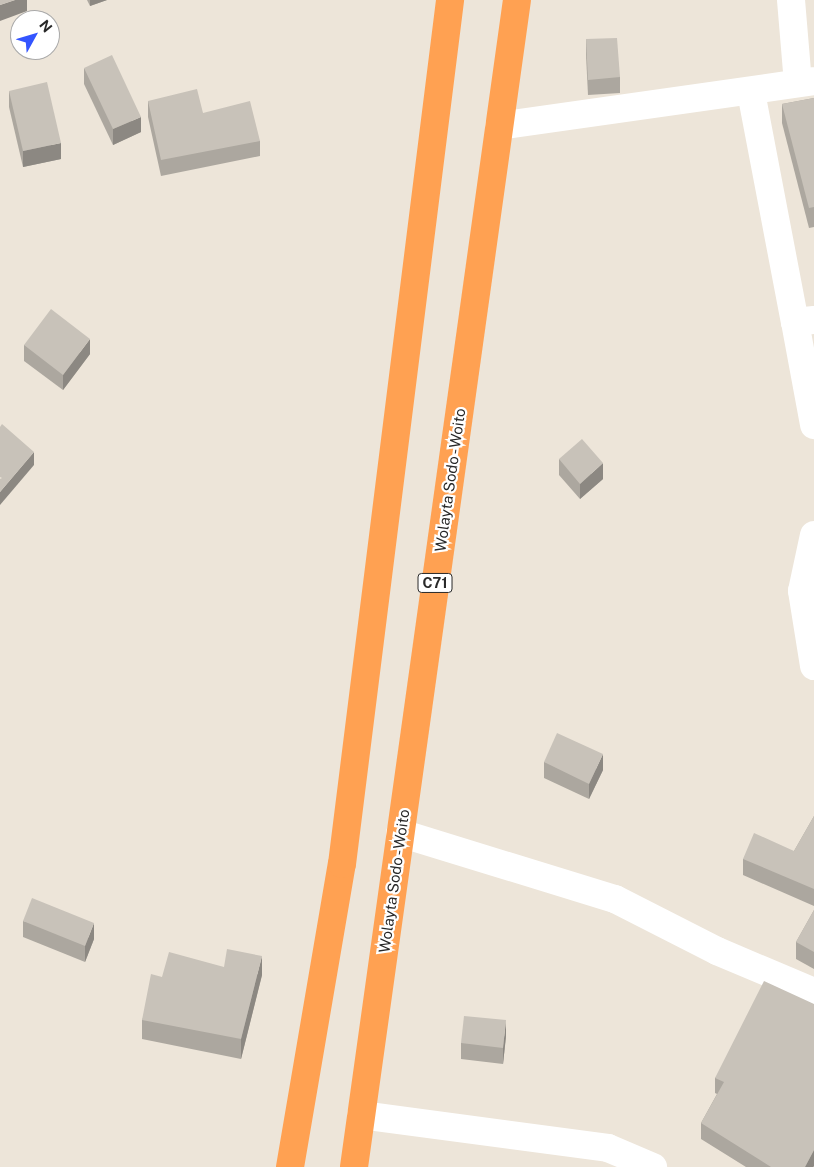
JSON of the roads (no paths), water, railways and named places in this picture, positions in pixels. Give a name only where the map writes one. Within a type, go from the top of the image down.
[{"type":"highway","points":[[290,1167],[342,864],[450,0]]},
{"type":"highway","name":"Wolayta Sodo - Woito","points":[[354,1167],[517,0]]},
{"type":"street","points":[[499,126],[751,92],[806,82],[791,0]]},
{"type":"street","points":[[751,92],[805,321],[814,425]]},
{"type":"street","points":[[814,535],[802,591],[814,666]]},
{"type":"street","points":[[400,833],[615,899],[718,951],[814,992]]},
{"type":"street","points":[[361,1115],[608,1148],[652,1167]]}]
